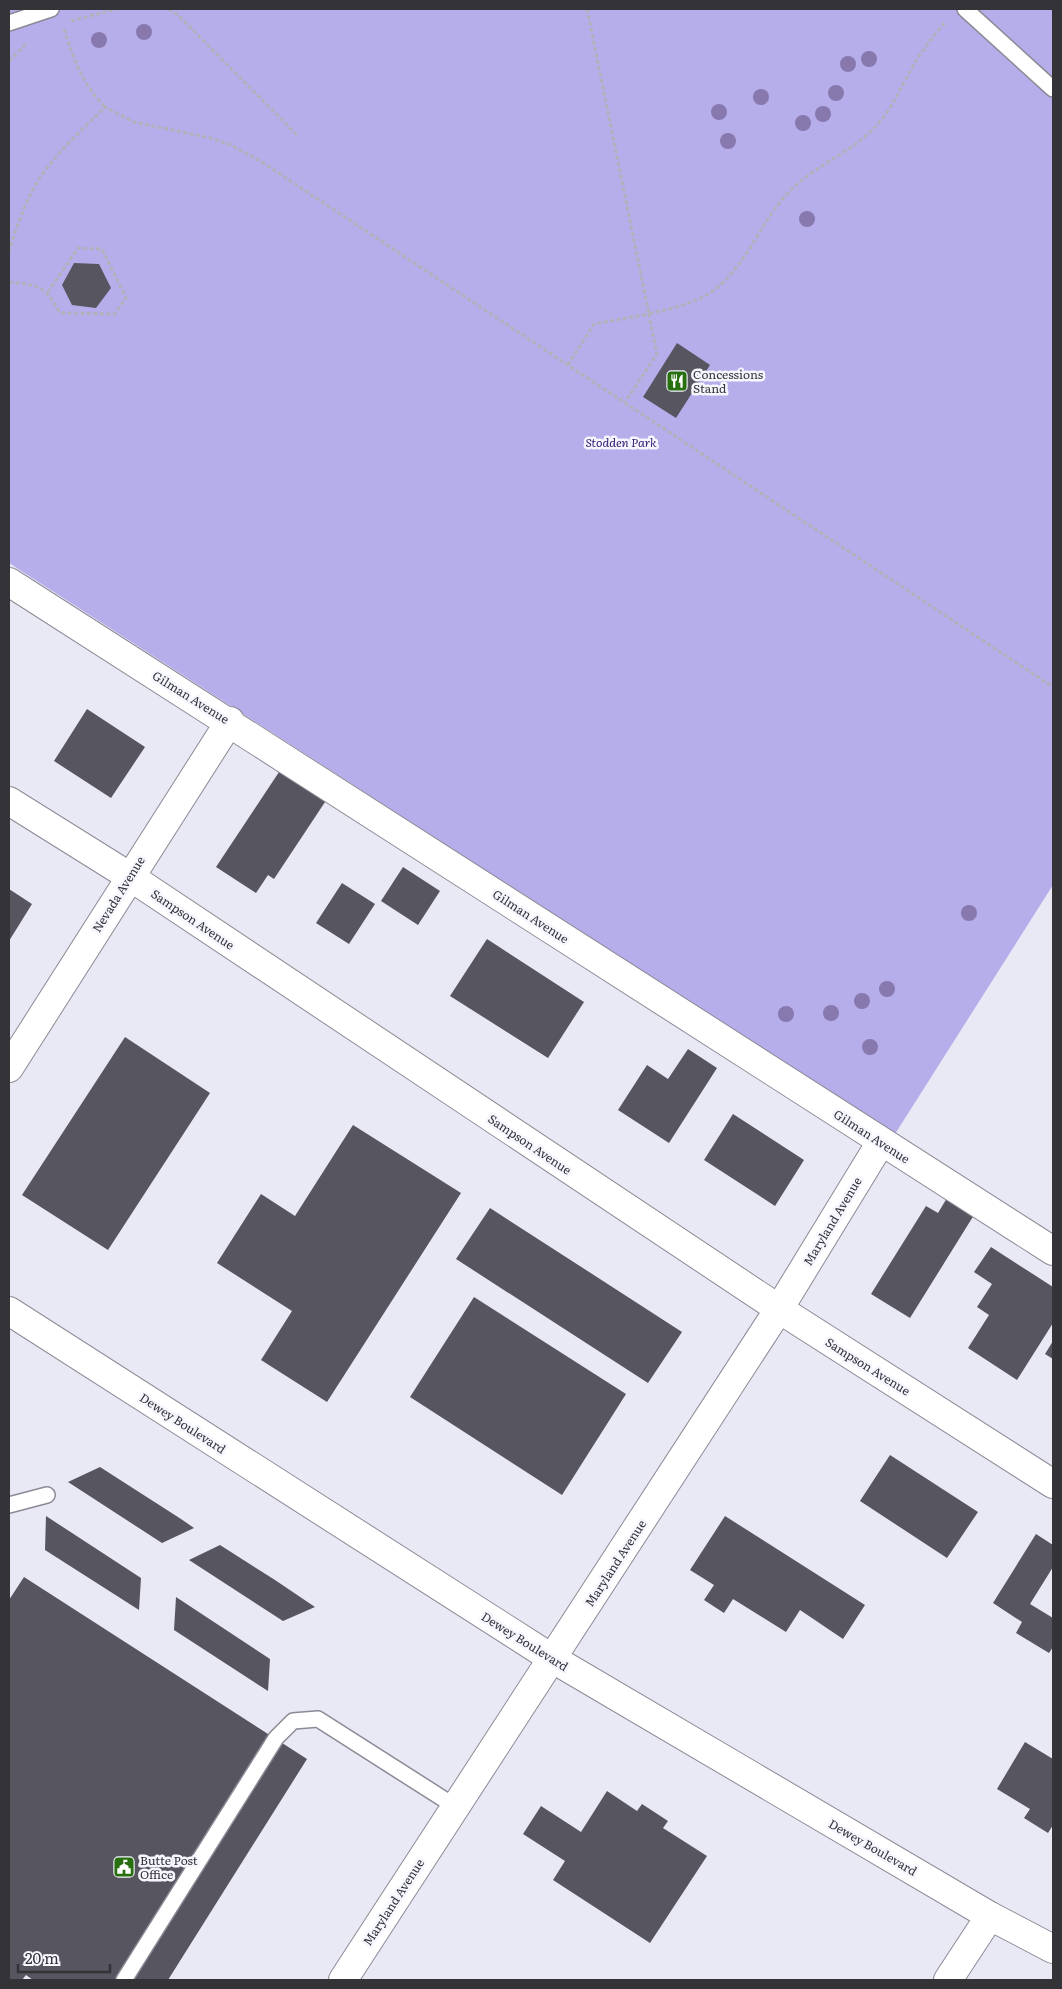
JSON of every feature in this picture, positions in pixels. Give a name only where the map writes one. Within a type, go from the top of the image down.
[{"type":"street","name":"Gilman Avenue","points":[[9,582],[230,721],[1053,1251]]},
{"type":"street","name":"Nevada Avenue","points":[[9,1068],[129,876],[230,721]]},
{"type":"street","name":"Sampson Avenue","points":[[9,801],[129,876],[779,1309],[1053,1484]]},
{"type":"street","name":"Maryland Avenue","points":[[342,1980],[553,1659],[779,1309],[881,1142]]},
{"type":"street","name":"Dewey Boulevard","points":[[9,1312],[553,1659],[990,1916],[1053,1949]]},
{"type":"street","points":[[948,1980],[990,1916]]},
{"type":"lane","points":[[9,23],[51,9]]},
{"type":"lane","points":[[965,9],[1053,89]]},
{"type":"lane","points":[[9,1505],[47,1494]]},
{"type":"lane","points":[[124,1980],[276,1738],[293,1721],[318,1719],[456,1807]]},
{"type":"path","points":[[116,9],[64,23],[68,43],[80,73],[94,96],[105,107],[134,122],[218,140],[262,162],[1053,687]]},
{"type":"path","points":[[169,9],[178,14],[297,135]]},
{"type":"path","points":[[587,9],[657,354],[625,402]]},
{"type":"path","points":[[568,365],[594,324],[649,314],[697,300],[717,288],[736,268],[768,216],[787,194],[806,175],[849,150],[874,128],[891,108],[927,44],[946,21]]},
{"type":"path","points":[[9,61],[28,42]]},
{"type":"path","points":[[9,252],[32,190],[53,160],[105,107]]},
{"type":"path","points":[[9,282],[35,285],[48,292],[60,313],[115,314],[126,298],[102,249],[78,248],[48,292]]},
{"type":"green space","name":"Stodden Park","points":[[9,9],[1053,9],[1053,885],[895,1134],[9,563]]},
{"type":"building","points":[[74,263],[99,264],[111,288],[96,308],[72,305],[62,285]]},
{"type":"building","name":"Concessions Stand","points":[[677,343],[710,365],[676,418],[643,397]]},
{"type":"building","points":[[87,709],[145,747],[111,798],[54,761]]},
{"type":"building","points":[[283,766],[329,796],[274,879],[268,875],[256,893],[216,867]]},
{"type":"building","points":[[403,867],[440,891],[418,925],[381,901]]},
{"type":"building","points":[[342,883],[375,904],[349,944],[316,923]]},
{"type":"building","points":[[9,889],[32,904],[9,941]]},
{"type":"building","points":[[487,939],[584,1002],[548,1058],[450,996]]},
{"type":"building","points":[[125,1037],[210,1093],[108,1250],[22,1195]]},
{"type":"building","points":[[688,1049],[717,1068],[669,1143],[618,1110],[647,1065],[668,1079]]},
{"type":"building","points":[[733,1114],[804,1160],[775,1206],[704,1160]]},
{"type":"building","points":[[353,1125],[461,1193],[327,1402],[261,1360],[292,1311],[217,1263],[261,1194],[295,1216]]},
{"type":"building","points":[[947,1198],[974,1215],[910,1318],[871,1294],[926,1206],[938,1213]]},
{"type":"building","points":[[490,1208],[682,1332],[648,1383],[456,1259]]},
{"type":"building","points":[[991,1247],[1053,1287],[1053,1323],[1017,1380],[968,1348],[989,1315],[977,1307],[992,1284],[974,1272]]},
{"type":"building","points":[[474,1297],[626,1394],[562,1495],[410,1397]]},
{"type":"building","points":[[1053,1341],[1053,1359],[1045,1354]]},
{"type":"building","points":[[890,1455],[978,1512],[947,1558],[860,1501]]},
{"type":"building","points":[[100,1467],[194,1528],[162,1543],[68,1482]]},
{"type":"building","points":[[46,1516],[141,1578],[139,1610],[45,1550]]},
{"type":"building","points":[[725,1516],[865,1605],[843,1639],[800,1610],[786,1632],[733,1599],[724,1613],[704,1600],[714,1585],[690,1570]]},
{"type":"building","points":[[1036,1534],[1053,1545],[1053,1567],[1030,1604],[1053,1618],[1053,1647],[1049,1653],[1016,1633],[1022,1622],[993,1603]]},
{"type":"building","points":[[220,1545],[315,1607],[283,1621],[189,1560]]},
{"type":"building","name":"Butte Post Office","points":[[24,1577],[307,1759],[168,1980],[33,1980],[26,1975],[22,1980],[9,1980],[9,1600]]},
{"type":"building","points":[[176,1597],[270,1659],[268,1691],[174,1630]]},
{"type":"building","points":[[1025,1742],[1053,1759],[1053,1825],[1048,1833],[1024,1818],[1030,1809],[997,1789]]},
{"type":"building","points":[[607,1791],[637,1811],[642,1804],[668,1821],[663,1828],[707,1856],[650,1943],[553,1880],[565,1861],[523,1834],[541,1806],[581,1832]]},
{"type":"place","name":"Concessions Stand","points":[[677,381]]},
{"type":"place","name":"Butte Post Office","points":[[124,1867]]}]
